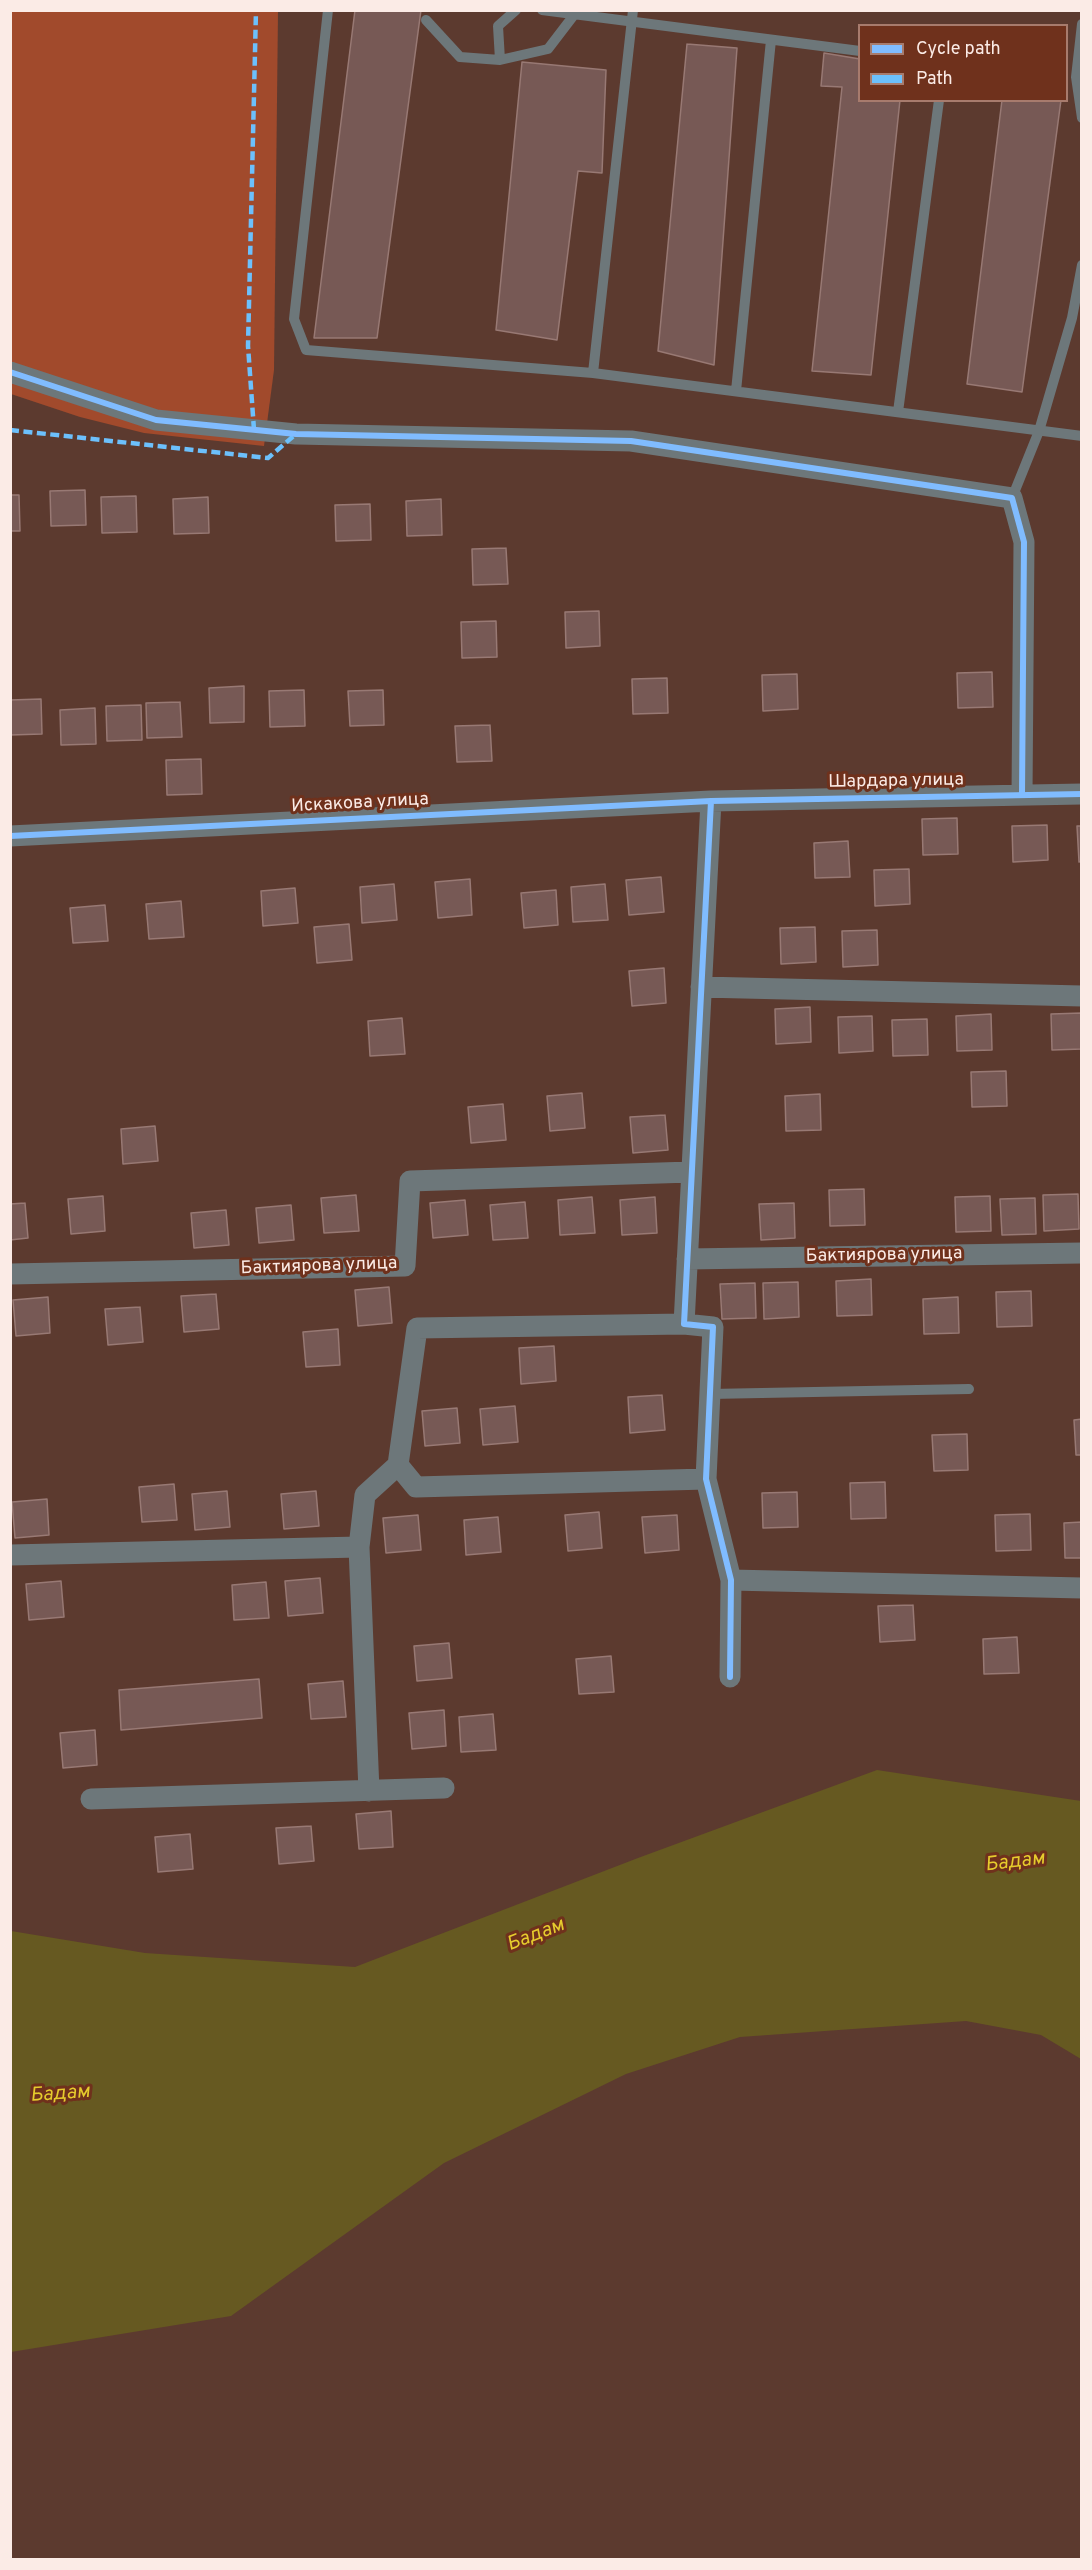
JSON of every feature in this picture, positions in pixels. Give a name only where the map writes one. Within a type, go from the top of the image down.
[{"type":"street","points":[[10,372],[156,420],[296,435],[631,441],[1012,498],[1024,542],[1022,795]]},
{"type":"street","name":"Шардара улица","points":[[711,801],[1082,794]]},
{"type":"street","points":[[684,1324],[711,801]]},
{"type":"street","name":"Искакова улица","points":[[10,836],[711,801]]},
{"type":"street","points":[[701,987],[1082,996]]},
{"type":"street","name":"Бактиярова улица","points":[[10,1274],[405,1266],[410,1181],[692,1172]]},
{"type":"street","name":"Бактиярова улица","points":[[687,1259],[1082,1253]]},
{"type":"street","points":[[369,1791],[358,1547],[365,1494],[398,1465],[417,1328],[684,1324],[713,1327],[706,1479],[731,1580],[730,1677]]},
{"type":"street","points":[[398,1465],[416,1487],[706,1479]]},
{"type":"street","points":[[10,1555],[358,1547]]},
{"type":"street","points":[[731,1580],[1082,1588]]},
{"type":"street","points":[[91,1799],[444,1788]]},
{"type":"lane","points":[[328,10],[294,319],[306,350],[593,373],[1082,436]]},
{"type":"lane","points":[[500,60],[498,26],[516,10]]},
{"type":"lane","points":[[542,10],[632,24],[858,51]]},
{"type":"lane","points":[[593,373],[633,10]]},
{"type":"lane","points":[[426,20],[460,57],[500,60],[548,49],[574,15]]},
{"type":"lane","points":[[1082,24],[1075,77],[1082,118]]},
{"type":"lane","points":[[736,391],[771,40]]},
{"type":"lane","points":[[898,412],[939,102]]},
{"type":"lane","points":[[1012,498],[1039,431],[1072,318],[1082,264]]},
{"type":"lane","points":[[710,1394],[969,1389]]},
{"type":"shaded area","points":[[11,11],[278,11],[274,370],[264,446],[144,433],[80,417],[11,394]]},
{"type":"water","name":"Бадам","points":[[877,1770],[1081,1801],[1081,2059],[1041,2035],[966,2021],[740,2037],[626,2074],[444,2163],[231,2316],[11,2352],[11,1931],[145,1953],[355,1967],[638,1858]]},
{"type":"building","points":[[355,10],[421,10],[377,338],[314,338]]},
{"type":"building","points":[[687,44],[737,48],[714,365],[658,351]]},
{"type":"building","points":[[824,53],[858,59],[858,102],[900,102],[871,375],[812,371],[842,87],[821,86]]},
{"type":"building","points":[[522,62],[606,70],[602,173],[578,171],[557,340],[496,330]]},
{"type":"building","points":[[1002,102],[1061,102],[1022,392],[967,384]]},
{"type":"building","points":[[85,490],[86,525],[51,526],[50,491]]},
{"type":"building","points":[[10,495],[19,495],[20,531],[10,531]]},
{"type":"building","points":[[136,496],[137,532],[102,533],[101,497]]},
{"type":"building","points":[[208,497],[209,533],[174,534],[173,499]]},
{"type":"building","points":[[441,499],[442,535],[407,536],[406,501]]},
{"type":"building","points":[[370,504],[371,540],[336,541],[335,505]]},
{"type":"building","points":[[506,548],[508,584],[473,585],[472,549]]},
{"type":"building","points":[[599,611],[600,646],[566,648],[565,612]]},
{"type":"building","points":[[496,621],[497,657],[462,658],[461,622]]},
{"type":"building","points":[[992,672],[993,707],[958,708],[957,673]]},
{"type":"building","points":[[797,674],[798,709],[763,711],[762,675]]},
{"type":"building","points":[[667,678],[668,713],[633,714],[632,679]]},
{"type":"building","points":[[244,686],[244,722],[210,723],[209,688]]},
{"type":"building","points":[[304,690],[305,726],[270,727],[269,691]]},
{"type":"building","points":[[383,690],[384,725],[350,726],[348,691]]},
{"type":"building","points":[[41,699],[42,734],[10,735],[10,700]]},
{"type":"building","points":[[180,702],[182,737],[147,738],[146,703]]},
{"type":"building","points":[[141,705],[142,740],[107,741],[106,706]]},
{"type":"building","points":[[95,708],[96,744],[61,745],[60,710]]},
{"type":"building","points":[[490,725],[492,761],[457,762],[455,726]]},
{"type":"building","points":[[201,759],[202,794],[167,795],[166,760]]},
{"type":"building","points":[[957,818],[958,854],[923,855],[922,819]]},
{"type":"building","points":[[1047,825],[1048,860],[1013,862],[1012,826]]},
{"type":"building","points":[[1077,826],[1082,826],[1082,861],[1079,862]]},
{"type":"building","points":[[848,841],[850,877],[815,878],[814,843]]},
{"type":"building","points":[[909,869],[910,904],[875,906],[874,870]]},
{"type":"building","points":[[661,877],[664,912],[629,915],[626,880]]},
{"type":"building","points":[[470,879],[472,915],[438,918],[435,882]]},
{"type":"building","points":[[394,884],[397,920],[362,923],[360,887]]},
{"type":"building","points":[[605,884],[608,920],[573,922],[571,887]]},
{"type":"building","points":[[295,888],[298,923],[263,926],[261,891]]},
{"type":"building","points":[[556,890],[558,925],[524,928],[521,893]]},
{"type":"building","points":[[181,901],[184,937],[149,939],[146,904]]},
{"type":"building","points":[[105,905],[108,941],[73,943],[70,908]]},
{"type":"building","points":[[349,924],[352,960],[317,963],[314,927]]},
{"type":"building","points":[[815,927],[816,962],[781,964],[780,928]]},
{"type":"building","points":[[877,930],[878,965],[843,967],[842,931]]},
{"type":"building","points":[[664,968],[666,1003],[632,1006],[629,971]]},
{"type":"building","points":[[810,1007],[811,1042],[776,1044],[775,1009]]},
{"type":"building","points":[[1082,1013],[1082,1049],[1052,1050],[1051,1014]]},
{"type":"building","points":[[991,1014],[992,1050],[957,1051],[956,1016]]},
{"type":"building","points":[[872,1016],[873,1051],[839,1053],[838,1017]]},
{"type":"building","points":[[402,1018],[405,1054],[370,1056],[368,1021]]},
{"type":"building","points":[[927,1019],[928,1055],[893,1056],[892,1020]]},
{"type":"building","points":[[1006,1071],[1007,1106],[972,1107],[971,1072]]},
{"type":"building","points":[[582,1093],[585,1128],[550,1131],[547,1096]]},
{"type":"building","points":[[820,1094],[821,1130],[786,1131],[785,1096]]},
{"type":"building","points":[[503,1104],[506,1140],[471,1143],[468,1107]]},
{"type":"building","points":[[665,1115],[668,1150],[633,1153],[630,1117]]},
{"type":"building","points":[[155,1126],[158,1161],[123,1164],[121,1129]]},
{"type":"building","points":[[864,1189],[865,1225],[830,1226],[829,1190]]},
{"type":"building","points":[[1078,1194],[1079,1229],[1044,1231],[1043,1195]]},
{"type":"building","points":[[356,1195],[359,1231],[324,1233],[321,1198]]},
{"type":"building","points":[[103,1196],[105,1231],[71,1234],[68,1199]]},
{"type":"building","points":[[990,1196],[991,1231],[956,1232],[955,1197]]},
{"type":"building","points":[[592,1197],[595,1233],[560,1235],[558,1200]]},
{"type":"building","points":[[655,1197],[657,1233],[622,1235],[620,1200]]},
{"type":"building","points":[[1035,1198],[1036,1234],[1002,1235],[1000,1199]]},
{"type":"building","points":[[465,1200],[468,1235],[433,1238],[430,1203]]},
{"type":"building","points":[[525,1202],[528,1238],[493,1240],[490,1205]]},
{"type":"building","points":[[25,1203],[28,1238],[10,1240],[10,1204]]},
{"type":"building","points":[[794,1203],[795,1238],[761,1240],[759,1204]]},
{"type":"building","points":[[291,1205],[294,1240],[259,1243],[256,1208]]},
{"type":"building","points":[[226,1210],[229,1245],[194,1248],[191,1213]]},
{"type":"building","points":[[871,1279],[872,1315],[837,1316],[836,1281]]},
{"type":"building","points":[[798,1282],[799,1317],[764,1319],[763,1283]]},
{"type":"building","points":[[755,1283],[756,1318],[722,1319],[720,1284]]},
{"type":"building","points":[[389,1287],[392,1323],[358,1326],[355,1290]]},
{"type":"building","points":[[1031,1291],[1032,1326],[997,1327],[996,1292]]},
{"type":"building","points":[[216,1294],[219,1329],[184,1332],[181,1296]]},
{"type":"building","points":[[48,1297],[50,1333],[16,1336],[13,1300]]},
{"type":"building","points":[[958,1297],[959,1333],[924,1334],[923,1299]]},
{"type":"building","points":[[140,1307],[143,1342],[108,1345],[105,1309]]},
{"type":"building","points":[[338,1329],[340,1365],[306,1367],[303,1332]]},
{"type":"building","points":[[554,1346],[556,1381],[521,1384],[519,1348]]},
{"type":"building","points":[[662,1395],[665,1430],[630,1433],[628,1397]]},
{"type":"building","points":[[515,1406],[518,1442],[483,1445],[480,1409]]},
{"type":"building","points":[[457,1408],[460,1443],[425,1446],[422,1411]]},
{"type":"building","points":[[1082,1419],[1082,1455],[1076,1455],[1074,1420]]},
{"type":"building","points":[[967,1434],[968,1470],[934,1471],[932,1435]]},
{"type":"building","points":[[885,1482],[886,1518],[851,1519],[850,1483]]},
{"type":"building","points":[[174,1484],[177,1520],[142,1522],[139,1487]]},
{"type":"building","points":[[227,1491],[230,1527],[195,1530],[192,1494]]},
{"type":"building","points":[[316,1491],[319,1526],[284,1529],[281,1494]]},
{"type":"building","points":[[797,1492],[798,1527],[763,1528],[762,1493]]},
{"type":"building","points":[[47,1499],[49,1535],[15,1538],[12,1502]]},
{"type":"building","points":[[599,1512],[602,1548],[568,1551],[565,1515]]},
{"type":"building","points":[[1030,1514],[1031,1550],[996,1551],[995,1515]]},
{"type":"building","points":[[418,1515],[421,1550],[386,1553],[383,1518]]},
{"type":"building","points":[[677,1515],[679,1550],[645,1553],[642,1517]]},
{"type":"building","points":[[498,1517],[501,1552],[466,1555],[464,1520]]},
{"type":"building","points":[[1082,1522],[1082,1558],[1065,1558],[1064,1523]]},
{"type":"building","points":[[320,1578],[323,1613],[288,1616],[285,1581]]},
{"type":"building","points":[[61,1581],[64,1617],[29,1620],[26,1584]]},
{"type":"building","points":[[266,1582],[269,1618],[234,1620],[232,1585]]},
{"type":"building","points":[[913,1605],[915,1640],[880,1642],[878,1606]]},
{"type":"building","points":[[1017,1637],[1019,1673],[984,1674],[983,1639]]},
{"type":"building","points":[[449,1643],[452,1678],[417,1681],[414,1646]]},
{"type":"building","points":[[611,1656],[614,1692],[579,1694],[576,1659]]},
{"type":"building","points":[[259,1679],[262,1718],[121,1730],[119,1690]]},
{"type":"building","points":[[343,1681],[346,1717],[311,1719],[308,1684]]},
{"type":"building","points":[[444,1710],[446,1746],[412,1749],[409,1713]]},
{"type":"building","points":[[493,1714],[496,1750],[461,1752],[459,1717]]},
{"type":"building","points":[[95,1730],[97,1765],[63,1768],[60,1733]]},
{"type":"building","points":[[391,1811],[393,1847],[359,1849],[356,1814]]},
{"type":"building","points":[[311,1826],[314,1861],[279,1864],[276,1828]]},
{"type":"building","points":[[190,1834],[193,1869],[158,1872],[155,1837]]},
{"type":"marked path","points":[[254,430],[248,346],[256,10]]},
{"type":"marked path","points":[[10,430],[268,458],[296,434]]},
{"type":"cycle path","points":[[10,372],[156,420],[296,434],[631,441],[1012,498],[1024,542],[1022,795]]},
{"type":"cycle path","points":[[10,836],[711,801],[1082,794]]},
{"type":"cycle path","points":[[711,801],[684,1324],[713,1327],[706,1479],[731,1580],[730,1677]]}]
